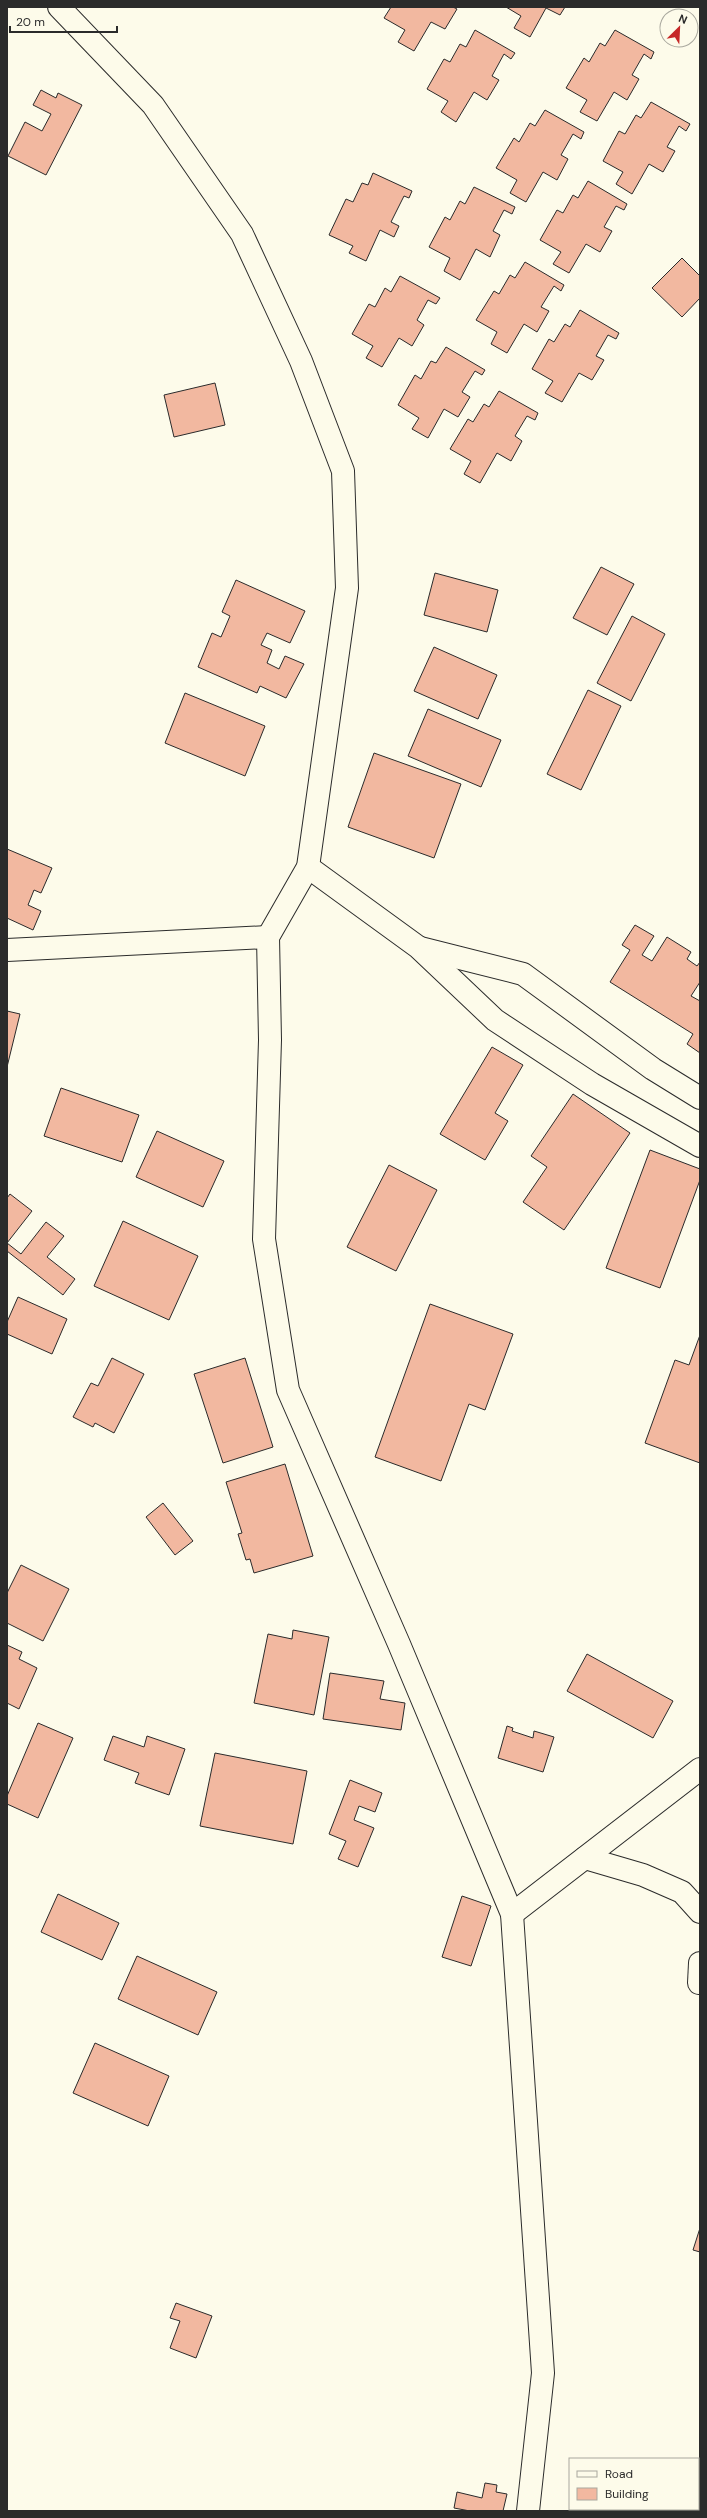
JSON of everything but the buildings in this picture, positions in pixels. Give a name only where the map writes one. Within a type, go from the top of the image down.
[{"type":"street","points":[[59,7],[153,105],[242,234],[301,361],[343,470],[347,588],[308,867],[268,937],[270,1040],[264,1239],[288,1390],[399,1644],[512,1914],[542,2373],[528,2511]]},
{"type":"street","points":[[308,867],[418,947],[495,1020],[592,1084],[700,1146]]},
{"type":"street","points":[[7,950],[268,937]]},
{"type":"street","points":[[418,947],[523,974],[653,1069],[700,1098]]},
{"type":"street","points":[[512,1914],[700,1770]]},
{"type":"street","points":[[585,1858],[643,1874],[682,1892],[700,1912]]}]
